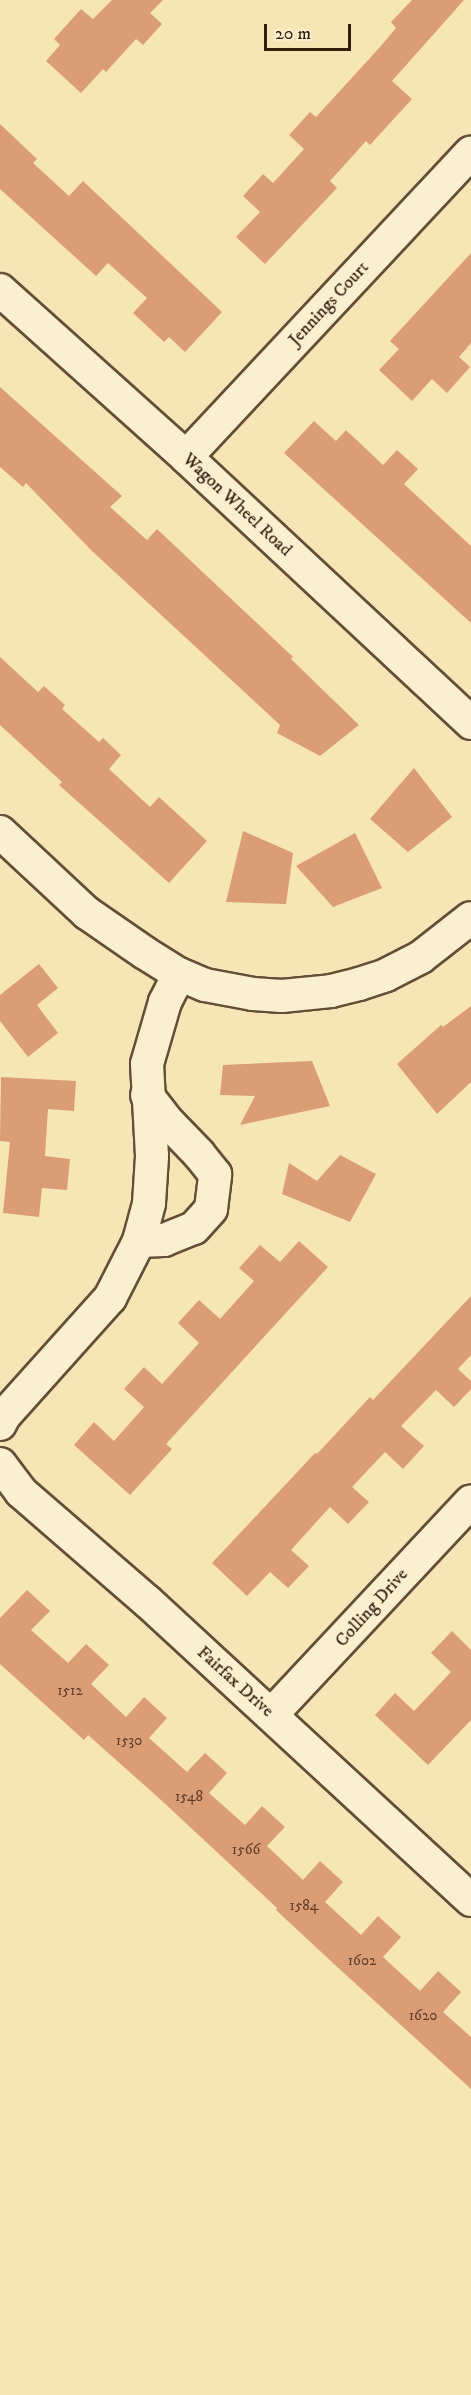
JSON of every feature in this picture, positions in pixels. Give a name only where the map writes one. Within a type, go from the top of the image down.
[{"type":"street","name":"Jennings Court","points":[[186,457],[471,152]]},
{"type":"street","name":"Wagon Wheel Road","points":[[0,290],[186,457],[471,723]]},
{"type":"street","points":[[0,832],[87,913],[179,974],[205,985],[253,994],[282,996],[350,987],[421,957],[471,918]]},
{"type":"street","points":[[0,1424],[4,1416],[110,1298],[139,1241],[149,1203],[151,1168],[147,1064],[151,1041],[165,1002],[179,974]]},
{"type":"street","points":[[139,1241],[164,1240],[194,1228],[211,1209],[215,1174],[147,1095]]},
{"type":"street","name":"Fairfax Drive","points":[[0,1464],[21,1492],[95,1554],[272,1714],[471,1900]]},
{"type":"street","name":"Colling Drive","points":[[272,1714],[471,1501]]},
{"type":"building","points":[[112,0],[163,0],[150,13],[162,24],[143,45],[136,39],[106,72],[103,69],[81,93],[46,61],[60,45],[54,39],[81,9],[93,19]]},
{"type":"building","points":[[412,0],[464,0],[392,81],[412,99],[370,145],[366,141],[330,181],[337,188],[265,264],[236,237],[260,212],[243,196],[263,174],[273,183],[304,149],[289,135],[310,112],[316,117],[380,47],[396,28],[391,22]]},
{"type":"building","points":[[0,124],[37,159],[33,163],[69,196],[83,181],[222,312],[185,352],[169,337],[164,342],[133,313],[147,298],[108,263],[96,276],[0,189]]},
{"type":"building","points":[[471,253],[471,343],[459,357],[470,367],[447,393],[432,379],[412,401],[379,370],[399,349],[390,341]]},
{"type":"building","points":[[0,387],[122,496],[110,507],[147,540],[157,529],[293,657],[291,659],[359,725],[320,756],[277,733],[280,725],[92,551],[26,483],[23,487],[0,467]]},
{"type":"building","points":[[314,421],[336,441],[346,430],[383,465],[397,450],[418,469],[404,484],[471,546],[471,623],[284,453]]},
{"type":"building","points":[[0,657],[38,692],[44,686],[65,705],[62,709],[99,742],[103,738],[121,755],[109,769],[150,807],[159,797],[207,841],[169,883],[59,785],[62,782],[0,725]]},
{"type":"building","points":[[414,768],[452,817],[408,852],[370,819]]},
{"type":"building","points":[[243,831],[293,853],[286,904],[226,902]]},
{"type":"building","points":[[355,833],[382,888],[333,907],[296,866]]},
{"type":"building","points":[[39,964],[58,988],[37,1005],[58,1033],[28,1057],[0,1021],[0,995]]},
{"type":"building","points":[[471,1006],[471,1082],[437,1114],[397,1064],[441,1025],[443,1027]]},
{"type":"building","points":[[312,1061],[330,1106],[240,1125],[255,1096],[220,1095],[223,1065]]},
{"type":"building","points":[[1,1077],[76,1081],[74,1111],[48,1109],[45,1156],[70,1159],[67,1190],[42,1188],[39,1217],[3,1213],[10,1142],[0,1141]]},
{"type":"building","points":[[340,1155],[376,1174],[350,1222],[282,1194],[289,1163],[317,1181]]},
{"type":"building","points":[[299,1241],[328,1267],[166,1444],[172,1449],[130,1495],[74,1445],[94,1422],[114,1441],[144,1407],[124,1389],[144,1367],[162,1384],[199,1343],[178,1323],[199,1300],[220,1319],[254,1281],[239,1268],[260,1245],[280,1262]]},
{"type":"building","points":[[471,1296],[471,1355],[458,1369],[471,1381],[471,1389],[454,1407],[436,1390],[401,1426],[424,1446],[403,1469],[385,1452],[352,1487],[369,1502],[348,1524],[330,1507],[291,1550],[309,1566],[288,1588],[270,1572],[247,1596],[212,1563],[315,1453],[317,1454],[370,1397],[373,1400]]},
{"type":"building","points":[[27,1590],[50,1611],[31,1630],[68,1663],[86,1644],[109,1665],[91,1684],[126,1717],[144,1697],[167,1718],[149,1738],[187,1772],[205,1753],[227,1773],[209,1793],[245,1825],[262,1806],[285,1827],[267,1846],[303,1880],[320,1861],[343,1882],[325,1902],[361,1935],[378,1916],[401,1937],[383,1957],[420,1991],[438,1971],[461,1992],[443,2012],[471,2037],[471,2089],[276,1910],[277,1908],[161,1800],[88,1735],[84,1740],[0,1664],[0,1618]]},
{"type":"building","points":[[452,1631],[471,1650],[471,1720],[428,1765],[375,1715],[395,1693],[414,1711],[451,1672],[431,1653]]}]
